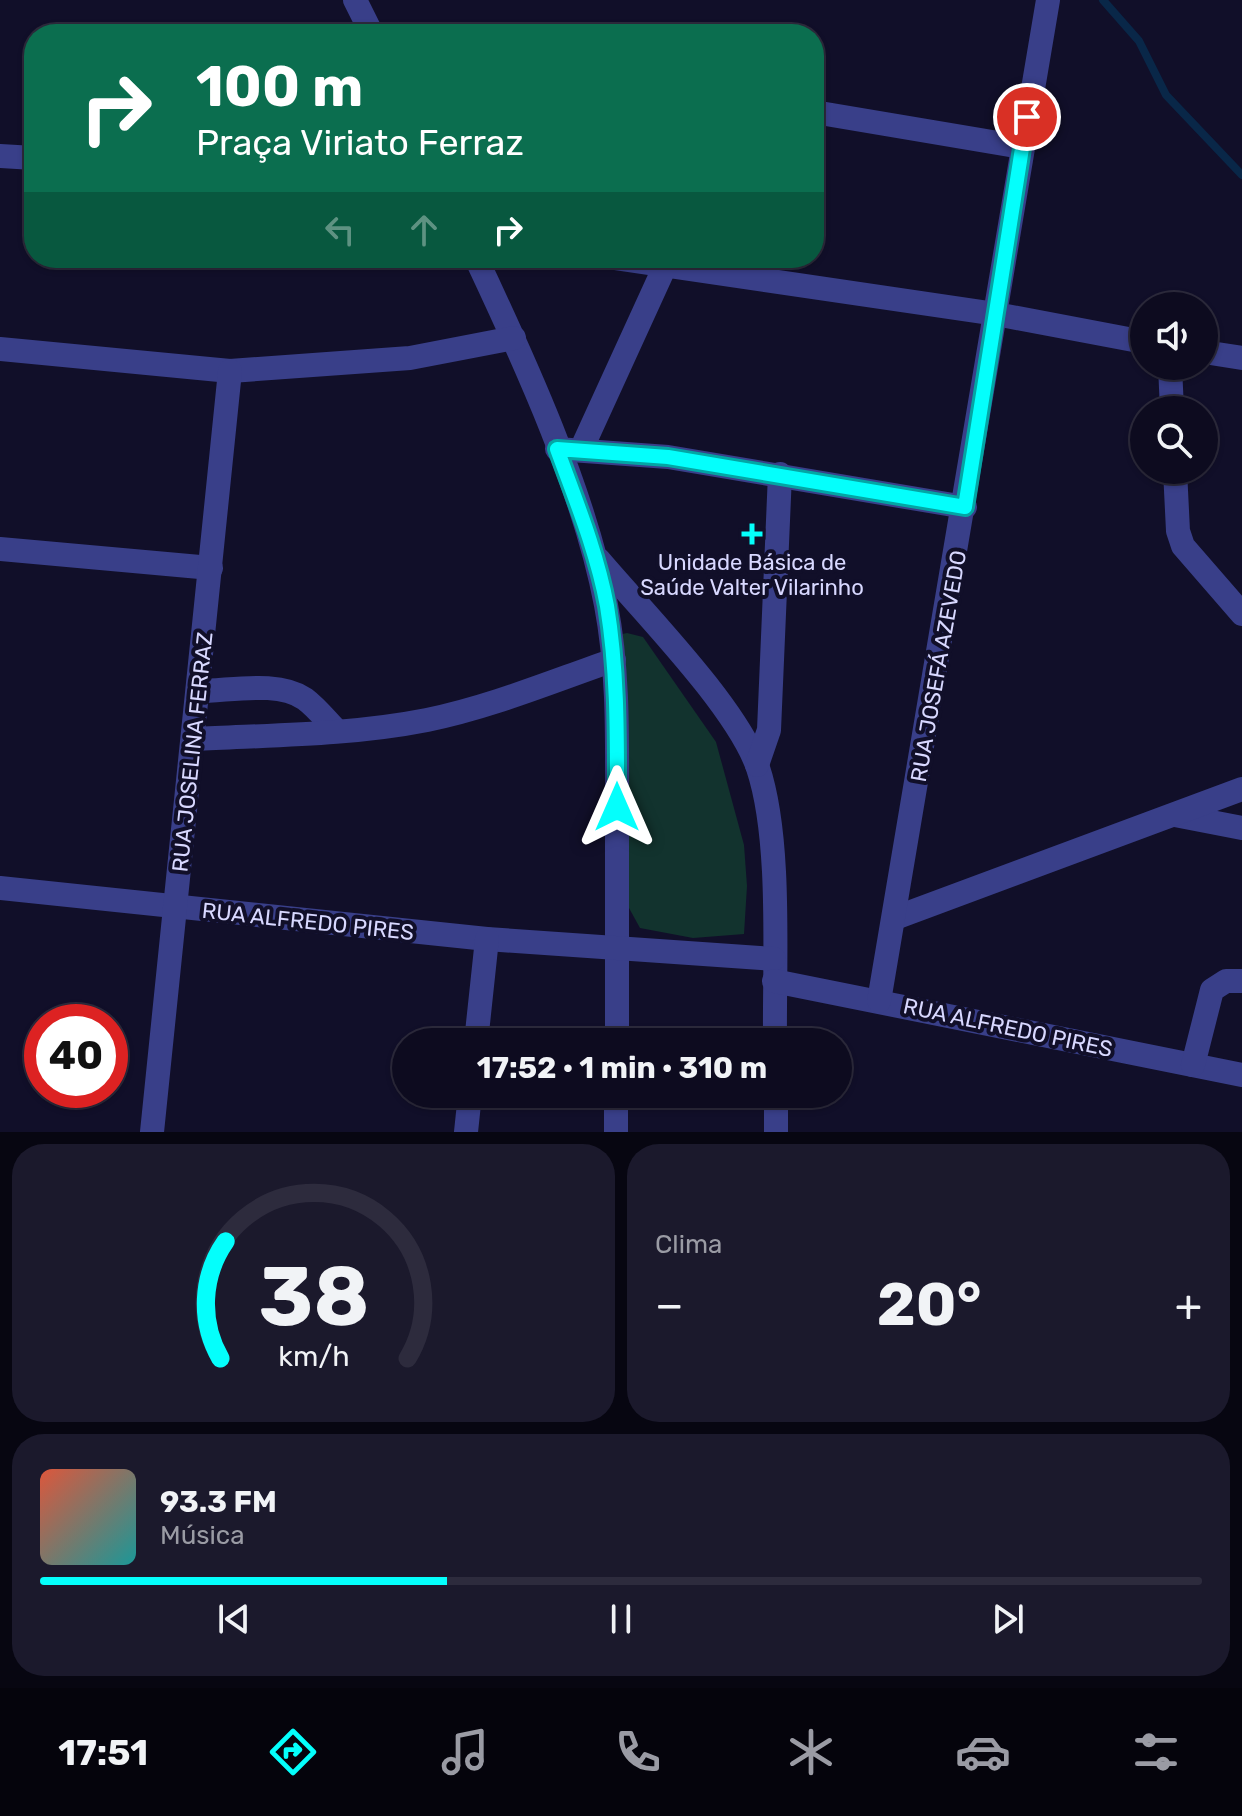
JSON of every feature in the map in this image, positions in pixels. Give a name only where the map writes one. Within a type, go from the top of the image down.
[{"type":"street","points":[[355,0],[367,24]]},
{"type":"street","name":"RUA JOSEFÁ AZEVEDO","points":[[879,1001],[965,507],[1048,0]]},
{"type":"street","points":[[824,114],[1022,147]]},
{"type":"street","points":[[0,156],[24,157]]},
{"type":"street","points":[[481,268],[569,449],[595,555],[614,660],[617,1028]]},
{"type":"street","points":[[569,449],[664,268]]},
{"type":"street","points":[[728,268],[1130,339]]},
{"type":"street","points":[[0,349],[230,371],[384,361],[514,338]]},
{"type":"street","points":[[1218,354],[1242,358]]},
{"type":"street","name":"RUA JOSELINA FERRAZ","points":[[152,1132],[195,739],[230,371]]},
{"type":"street","points":[[569,449],[668,457],[965,507]]},
{"type":"street","points":[[757,765],[769,730],[780,474]]},
{"type":"street","points":[[1176,484],[1179,539],[1187,553],[1242,614]]},
{"type":"street","points":[[0,549],[211,568]]},
{"type":"street","points":[[595,555],[704,685],[731,721],[757,765],[771,842],[775,1028]]},
{"type":"street","points":[[195,739],[395,726],[473,710],[614,660]]},
{"type":"street","points":[[198,691],[293,693],[306,700],[337,731]]},
{"type":"street","points":[[895,918],[1242,789]]},
{"type":"street","points":[[1175,815],[1242,828]]},
{"type":"street","name":"RUA ALFREDO PIRES","points":[[0,888],[487,939],[617,949],[774,970],[879,1001],[1242,1075]]},
{"type":"street","points":[[477,1028],[487,939]]},
{"type":"street","points":[[1193,1065],[1212,990],[1226,981],[1242,981]]},
{"type":"street","points":[[466,1132],[469,1108]]},
{"type":"street","points":[[616,1108],[616,1132]]},
{"type":"street","points":[[776,1108],[776,1132]]},
{"type":"green space","points":[[627,633],[643,637],[716,742],[744,845],[747,886],[744,934],[693,938],[640,928],[629,908],[618,635]]},
{"type":"waterway","points":[[1103,0],[1139,41],[1166,95],[1242,175]]},
{"type":"place","name":"Unidade Básica de Saúde Valter Vilarinho","points":[[752,534]]},
{"type":"route","points":[[617,807],[614,660],[606,605],[595,555],[557,449],[668,457],[965,507],[1027,117]]}]
